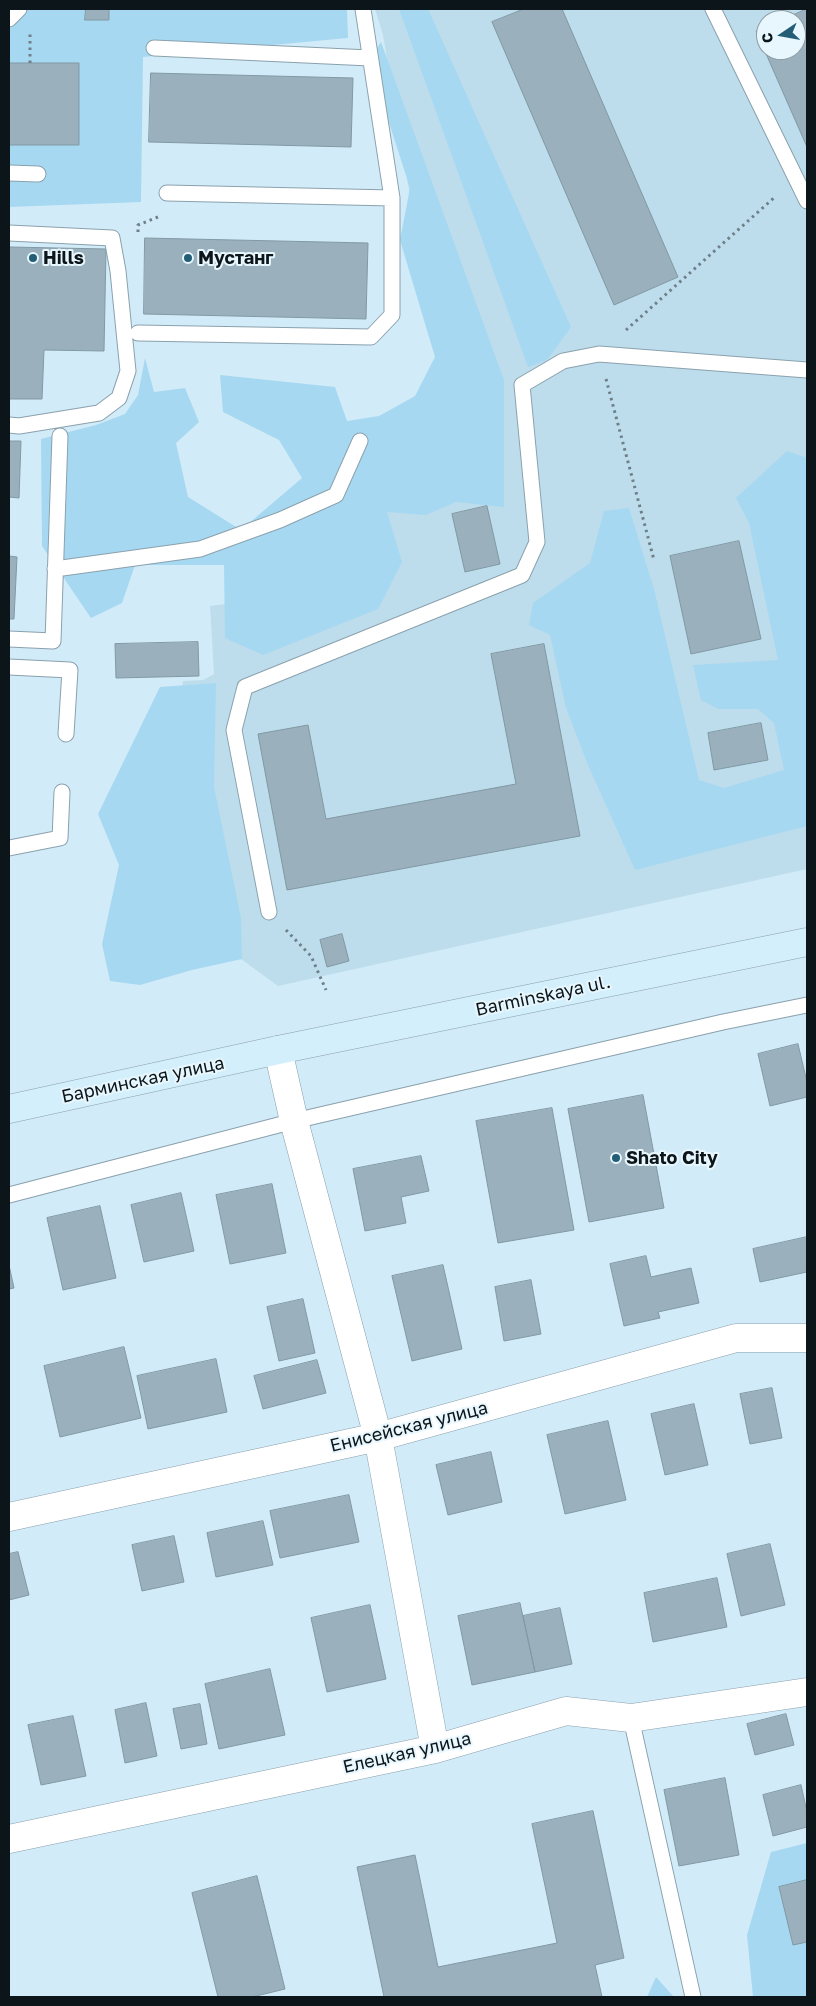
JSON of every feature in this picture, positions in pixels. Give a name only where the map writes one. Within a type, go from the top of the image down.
[{"type":"main road","name":"Barminskaya ul.","points":[[278,1050],[807,942]]},
{"type":"main road","name":"Барминская улица","points":[[9,1109],[278,1050]]},
{"type":"street","points":[[278,1050],[294,1121],[378,1437],[435,1749]]},
{"type":"street","name":"Енисейская улица","points":[[9,1517],[378,1437],[736,1338],[807,1338]]},
{"type":"street","name":"Елецкая улица","points":[[9,1839],[435,1749],[566,1711],[631,1718],[807,1692]]},
{"type":"lane","points":[[9,19],[19,9]]},
{"type":"lane","points":[[138,333],[371,337],[392,315],[392,198],[363,9]]},
{"type":"lane","points":[[713,9],[807,201]]},
{"type":"lane","points":[[154,48],[370,58]]},
{"type":"lane","points":[[9,173],[38,174]]},
{"type":"lane","points":[[167,193],[392,198]]},
{"type":"lane","points":[[9,233],[112,238],[128,371],[120,398],[99,413],[19,426],[9,425]]},
{"type":"lane","points":[[268,912],[234,730],[246,688],[522,575],[537,542],[522,386],[563,361],[600,354],[807,370]]},
{"type":"lane","points":[[9,639],[54,641],[60,436]]},
{"type":"lane","points":[[55,569],[200,549],[280,520],[336,495],[360,441]]},
{"type":"lane","points":[[9,667],[70,670],[66,734]]},
{"type":"lane","points":[[9,848],[60,838],[62,792]]},
{"type":"lane","points":[[9,1195],[294,1121],[723,1022],[807,1005]]},
{"type":"lane","points":[[631,1718],[693,1997]]},
{"type":"path","points":[[138,235],[138,225],[165,214],[167,193]]},
{"type":"path","points":[[268,912],[311,956],[326,990]]},
{"type":"shaded area","points":[[26,9],[347,9],[348,38],[143,57],[141,202],[9,207],[9,14],[26,13]]},
{"type":"shaded area","points":[[375,9],[807,9],[807,869],[278,986],[163,902],[183,681],[203,680],[214,674],[210,606],[241,602],[361,470],[452,447],[383,35]]},
{"type":"shaded area","points":[[399,9],[428,9],[571,327],[547,360],[528,367]]},
{"type":"shaded area","points":[[381,42],[504,380],[504,507],[456,502],[426,515],[387,512],[402,562],[378,609],[263,655],[225,638],[224,565],[135,565],[122,603],[91,618],[42,546],[41,439],[96,425],[125,414],[138,395],[145,358],[154,392],[185,388],[199,422],[176,443],[188,497],[241,530],[302,478],[279,440],[223,412],[220,375],[335,387],[347,421],[379,416],[415,396],[435,357],[400,240],[410,188],[369,60]]},
{"type":"shaded area","points":[[787,451],[807,458],[807,826],[635,870],[588,765],[566,708],[550,635],[529,625],[533,603],[590,563],[604,511],[629,508],[654,589],[699,780],[724,788],[784,770],[774,723],[758,709],[718,709],[701,700],[693,665],[778,660],[749,523],[736,498]]},
{"type":"shaded area","points":[[216,683],[214,787],[241,918],[242,959],[192,970],[140,985],[110,981],[102,944],[119,865],[98,814],[160,687]]},
{"type":"shaded area","points":[[807,1843],[807,1997],[753,1997],[747,1935],[771,1852]]},
{"type":"shaded area","points":[[656,1977],[674,1997],[647,1997]]},
{"type":"building","points":[[86,9],[109,9],[109,20],[85,20]]},
{"type":"building","points":[[524,9],[562,9],[678,277],[614,305],[492,22]]},
{"type":"building","points":[[807,9],[807,147],[769,60],[806,60],[805,10]]},
{"type":"building","points":[[9,63],[79,63],[79,145],[9,145]]},
{"type":"building","points":[[151,73],[353,78],[351,147],[149,142]]},
{"type":"building","points":[[145,238],[368,243],[366,319],[144,314]]},
{"type":"building","points":[[9,247],[106,249],[104,351],[44,350],[42,399],[9,399]]},
{"type":"building","points":[[9,441],[21,441],[19,498],[9,497]]},
{"type":"building","points":[[487,506],[500,564],[465,572],[452,514]]},
{"type":"building","points":[[739,541],[761,639],[691,654],[670,556]]},
{"type":"building","points":[[9,556],[17,557],[14,619],[9,619]]},
{"type":"building","points":[[198,642],[199,676],[116,678],[115,644]]},
{"type":"building","points":[[544,644],[580,836],[287,890],[258,734],[308,725],[326,819],[516,784],[491,654]]},
{"type":"building","points":[[761,723],[768,760],[714,770],[708,733]]},
{"type":"building","points":[[342,934],[349,961],[327,967],[320,940]]},
{"type":"building","points":[[798,1044],[807,1082],[807,1097],[770,1106],[758,1054]]},
{"type":"building","name":"Shato City","points":[[643,1095],[664,1208],[589,1222],[568,1109]]},
{"type":"building","points":[[552,1108],[574,1230],[498,1243],[476,1121]]},
{"type":"building","points":[[421,1156],[429,1191],[401,1197],[406,1223],[365,1231],[353,1169]]},
{"type":"building","points":[[272,1184],[286,1253],[230,1264],[216,1195]]},
{"type":"building","points":[[181,1193],[194,1251],[144,1262],[131,1205]]},
{"type":"building","points":[[100,1206],[116,1278],[63,1290],[47,1218]]},
{"type":"building","points":[[807,1237],[807,1272],[760,1282],[753,1249]]},
{"type":"building","points":[[646,1256],[651,1277],[691,1268],[699,1303],[658,1312],[660,1318],[624,1326],[610,1264]]},
{"type":"building","points":[[9,1265],[14,1288],[9,1289]]},
{"type":"building","points":[[443,1265],[462,1349],[412,1361],[392,1276]]},
{"type":"building","points":[[531,1280],[541,1334],[504,1341],[495,1287]]},
{"type":"building","points":[[303,1299],[315,1353],[279,1361],[267,1307]]},
{"type":"building","points":[[124,1347],[141,1418],[60,1437],[44,1366]]},
{"type":"building","points":[[216,1359],[227,1412],[148,1429],[137,1376]]},
{"type":"building","points":[[317,1360],[326,1393],[263,1409],[254,1376]]},
{"type":"building","points":[[772,1388],[782,1438],[750,1444],[740,1394]]},
{"type":"building","points":[[694,1404],[708,1465],[665,1475],[651,1414]]},
{"type":"building","points":[[608,1421],[626,1500],[565,1514],[547,1435]]},
{"type":"building","points":[[491,1452],[502,1502],[448,1515],[436,1465]]},
{"type":"building","points":[[349,1495],[359,1542],[280,1558],[270,1511]]},
{"type":"building","points":[[263,1521],[273,1565],[216,1577],[207,1533]]},
{"type":"building","points":[[174,1536],[184,1582],[142,1591],[132,1545]]},
{"type":"building","points":[[770,1544],[785,1605],[741,1616],[727,1554]]},
{"type":"building","points":[[18,1552],[29,1595],[9,1600],[9,1554]]},
{"type":"building","points":[[717,1578],[727,1627],[653,1642],[644,1593]]},
{"type":"building","points":[[520,1603],[535,1672],[472,1685],[458,1616]]},
{"type":"building","points":[[370,1605],[386,1679],[327,1692],[311,1618]]},
{"type":"building","points":[[560,1608],[572,1664],[535,1672],[523,1616]]},
{"type":"building","points":[[270,1669],[285,1735],[219,1749],[205,1684]]},
{"type":"building","points":[[146,1703],[157,1756],[125,1763],[115,1710]]},
{"type":"building","points":[[200,1704],[207,1744],[181,1749],[173,1709]]},
{"type":"building","points":[[786,1714],[794,1745],[755,1755],[747,1724]]},
{"type":"building","points":[[73,1716],[86,1776],[41,1785],[28,1725]]},
{"type":"building","points":[[725,1778],[739,1855],[679,1866],[664,1790]]},
{"type":"building","points":[[801,1785],[807,1812],[807,1827],[773,1836],[763,1795]]},
{"type":"building","points":[[593,1811],[624,1958],[595,1965],[602,1997],[384,1997],[357,1867],[415,1855],[438,1967],[557,1943],[532,1824]]},
{"type":"building","points":[[257,1876],[285,1989],[252,1997],[218,1997],[192,1893]]},
{"type":"building","points":[[807,1880],[807,1942],[793,1945],[779,1887]]},
{"type":"place","name":"Hills","points":[[33,258]]},
{"type":"place","name":"Мустанг","points":[[188,258]]},
{"type":"place","name":"Shato City","points":[[616,1158]]}]
